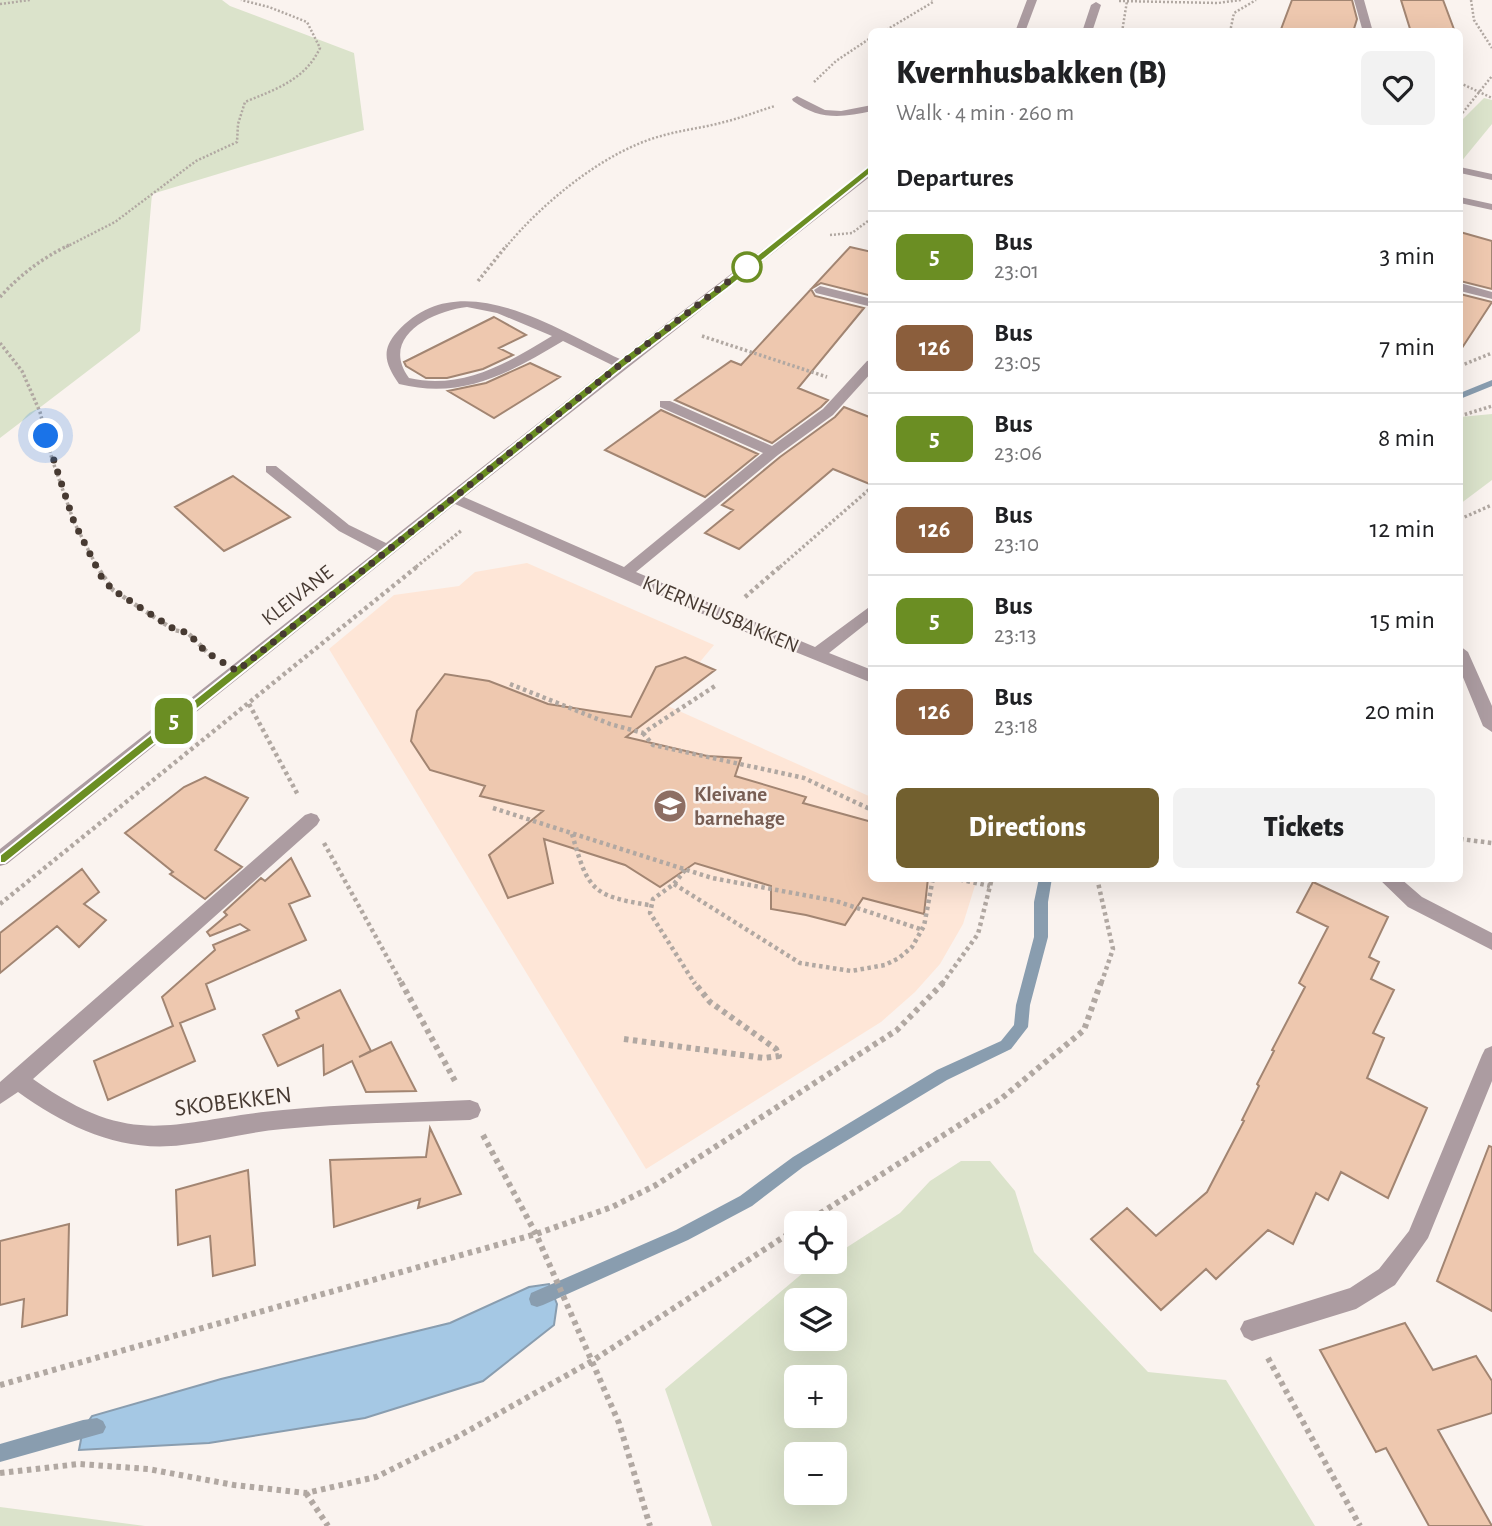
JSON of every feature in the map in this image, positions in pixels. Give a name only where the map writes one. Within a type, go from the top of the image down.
[{"type":"street","points":[[1022,28],[1032,0]]},
{"type":"street","points":[[1359,0],[1367,28]]},
{"type":"street","points":[[1088,28],[1096,5]]},
{"type":"street","points":[[797,99],[812,111],[824,115],[868,109]]},
{"type":"street","points":[[1463,171],[1492,177]]},
{"type":"street","name":"KLEIVANE","points":[[0,859],[621,364],[725,286],[868,172]]},
{"type":"street","points":[[1463,201],[1492,207]]},
{"type":"street","points":[[1463,288],[1491,296]]},
{"type":"street","points":[[820,290],[868,302]]},
{"type":"street","points":[[560,337],[507,365],[455,386],[427,387],[404,381],[392,361],[393,345],[400,334],[425,315],[467,303],[513,315],[621,364]]},
{"type":"street","name":"KVERNHUSBAKKEN","points":[[626,573],[773,452],[828,412],[868,369]]},
{"type":"street","points":[[666,404],[773,452]]},
{"type":"street","points":[[271,469],[344,528],[389,551]]},
{"type":"street","name":"KVERNHUSBAKKEN","points":[[454,498],[868,675]]},
{"type":"street","name":"KVERNHUSBAKKEN","points":[[817,654],[868,613]]},
{"type":"street","points":[[1463,659],[1492,726]]},
{"type":"street","points":[[0,1095],[311,820]]},
{"type":"street","points":[[1392,882],[1415,902],[1492,942]]},
{"type":"street","points":[[1252,1329],[1356,1298],[1387,1277],[1417,1238],[1492,1055]]},
{"type":"street","name":"SKOBEKKEN","points":[[18,1080],[48,1103],[85,1124],[128,1134],[177,1136],[263,1121],[470,1110]]},
{"type":"path","points":[[0,4],[30,0]]},
{"type":"path","points":[[0,297],[20,275],[41,259],[115,222],[196,161],[237,142],[238,124],[246,102],[304,75],[320,48],[307,22],[270,7],[241,0]]},
{"type":"path","points":[[891,28],[908,19],[933,2],[932,0]]},
{"type":"path","points":[[1115,1],[1241,0]]},
{"type":"path","points":[[1231,28],[1234,13],[1256,0]]},
{"type":"path","points":[[1471,0],[1474,20],[1492,48]]},
{"type":"path","points":[[1123,28],[1127,1]]},
{"type":"path","points":[[1482,31],[1492,32]]},
{"type":"path","points":[[467,303],[478,281],[522,227],[571,183],[659,135],[725,122],[797,99],[836,61],[868,40]]},
{"type":"path","points":[[1463,113],[1492,76]]},
{"type":"path","points":[[1463,84],[1492,98]]},
{"type":"path","points":[[822,235],[852,233],[868,221]]},
{"type":"path","points":[[702,336],[854,386]]},
{"type":"path","points":[[0,343],[22,371],[36,402],[74,522],[102,578],[113,590],[174,629],[188,633],[206,652],[237,671]]},
{"type":"path","points":[[1463,365],[1492,353]]},
{"type":"path","points":[[1463,415],[1492,406]]},
{"type":"path","points":[[740,601],[868,490]]},
{"type":"path","points":[[1463,518],[1492,505]]},
{"type":"path","points":[[0,904],[463,529]]},
{"type":"path","points":[[510,684],[610,724],[643,733],[653,745],[804,778],[868,808]]},
{"type":"path","points":[[643,733],[715,686]]},
{"type":"path","points":[[494,808],[712,878],[836,901],[923,930]]},
{"type":"path","points":[[572,833],[585,877],[592,888],[614,901],[649,905]]},
{"type":"path","points":[[1463,839],[1492,843]]},
{"type":"path","points":[[624,1039],[764,1058],[779,1056],[776,1049],[710,1002],[699,990],[650,913],[649,905],[652,899],[674,884],[685,870]]},
{"type":"path","points":[[674,884],[800,963],[818,969],[858,972],[876,969],[905,953],[915,943],[923,930],[932,882]]},
{"type":"path","points":[[0,1385],[536,1234],[612,1207],[656,1185],[897,1030],[947,979],[978,934],[991,882]]},
{"type":"path","points":[[824,1211],[1002,1098],[1084,1030],[1113,950],[1098,882]]},
{"type":"path","points":[[0,1473],[79,1464],[148,1469],[234,1485],[306,1493],[376,1478],[457,1437],[592,1362],[784,1237]]},
{"type":"path","points":[[1252,1329],[1360,1526]]},
{"type":"path","points":[[306,1493],[328,1526]]},
{"type":"shaded area","points":[[527,563],[714,645],[699,663],[715,670],[668,706],[868,796],[868,882],[976,882],[963,924],[940,964],[915,992],[881,1022],[646,1169],[329,649],[394,595],[459,586],[475,572]]},
{"type":"green space","points":[[0,0],[222,0],[230,6],[354,53],[364,130],[152,194],[140,331],[0,438]]},
{"type":"green space","points":[[1484,98],[1492,100],[1492,124],[1463,159],[1463,119]]},
{"type":"green space","points":[[1492,414],[1492,480],[1463,502],[1463,417]]},
{"type":"green space","points":[[961,1161],[990,1161],[1015,1191],[1034,1252],[1148,1372],[1226,1380],[1315,1526],[712,1526],[665,1389],[784,1289],[784,1351],[847,1351],[847,1288],[785,1288],[802,1274],[847,1274],[847,1247],[900,1213],[930,1181]]},
{"type":"green space","points":[[0,1507],[145,1526],[0,1526]]},
{"type":"water","points":[[549,1284],[557,1304],[554,1325],[483,1381],[365,1418],[209,1443],[79,1450],[83,1429],[92,1416],[221,1379],[450,1323],[529,1287]]},
{"type":"building","points":[[1292,0],[1352,0],[1357,19],[1354,28],[1282,28]]},
{"type":"building","points":[[1401,0],[1443,0],[1454,28],[1410,28]]},
{"type":"building","points":[[1463,233],[1492,241],[1492,289],[1463,282]]},
{"type":"building","points":[[850,247],[868,251],[868,295],[821,283],[811,289]]},
{"type":"building","points":[[811,289],[815,296],[864,308],[798,388],[828,400],[821,407],[772,443],[675,400],[731,361],[741,365]]},
{"type":"building","points":[[1463,295],[1492,302],[1463,346]]},
{"type":"building","points":[[494,317],[526,335],[499,348],[513,355],[483,369],[447,378],[426,378],[406,366],[404,362]]},
{"type":"building","points":[[530,363],[560,377],[494,418],[448,391],[486,383]]},
{"type":"building","points":[[844,407],[868,416],[868,483],[833,469],[739,549],[705,533],[733,510],[722,505],[780,457],[835,417]]},
{"type":"building","points":[[661,410],[758,454],[705,497],[605,450]]},
{"type":"building","points":[[233,476],[290,517],[224,551],[175,507]]},
{"type":"building","points":[[685,657],[715,670],[626,737],[707,756],[741,758],[735,776],[806,797],[803,803],[868,821],[868,882],[928,882],[924,914],[863,898],[845,925],[771,909],[771,886],[695,863],[660,887],[625,865],[544,839],[553,883],[508,898],[489,855],[543,811],[480,796],[485,786],[430,770],[411,741],[417,711],[445,674],[489,681],[548,704],[631,717],[656,667]]},
{"type":"building","points":[[205,777],[248,798],[215,850],[242,867],[205,899],[170,874],[173,872],[125,833],[184,787]]},
{"type":"building","points":[[291,858],[310,896],[289,904],[306,940],[206,984],[215,1009],[180,1023],[195,1061],[108,1100],[94,1061],[173,1026],[162,997],[215,950],[213,945],[249,930],[240,924],[210,936],[207,932],[227,915],[224,912],[261,878],[265,881]]},
{"type":"building","points":[[82,869],[99,892],[84,904],[106,920],[79,947],[57,926],[0,973],[0,933]]},
{"type":"building","points":[[1313,882],[1388,917],[1369,957],[1379,962],[1371,979],[1394,990],[1373,1033],[1384,1038],[1367,1078],[1427,1108],[1388,1198],[1341,1172],[1328,1200],[1316,1193],[1293,1244],[1268,1230],[1216,1279],[1206,1269],[1161,1310],[1091,1239],[1127,1208],[1156,1236],[1207,1192],[1244,1121],[1242,1120],[1259,1086],[1257,1084],[1274,1051],[1272,1050],[1305,987],[1299,983],[1328,927],[1297,912]]},
{"type":"building","points":[[340,990],[371,1051],[359,1057],[391,1042],[416,1091],[366,1092],[352,1061],[324,1075],[323,1045],[278,1066],[263,1035],[299,1018],[296,1011]]},
{"type":"building","points":[[430,1128],[461,1194],[418,1208],[420,1199],[334,1227],[330,1160],[426,1157]]},
{"type":"building","points":[[1489,1146],[1492,1147],[1492,1311],[1437,1281]]},
{"type":"building","points":[[248,1170],[255,1265],[213,1276],[210,1236],[178,1245],[176,1190]]},
{"type":"building","points":[[69,1224],[67,1315],[22,1327],[24,1299],[0,1305],[0,1241]]},
{"type":"building","points":[[1405,1323],[1433,1370],[1476,1356],[1492,1381],[1492,1413],[1438,1430],[1492,1526],[1429,1526],[1386,1448],[1376,1452],[1320,1350]]},
{"type":"waterway","points":[[1463,395],[1492,383]]},
{"type":"waterway","points":[[537,1299],[682,1235],[746,1201],[798,1162],[942,1075],[1006,1045],[1021,1027],[1023,1005],[1041,937],[1041,902],[1045,882]]},
{"type":"waterway","points":[[0,1453],[97,1427]]},
{"type":"bus line","name":"5","points":[[0,859],[621,364],[725,286],[868,172]]},
{"type":"place","name":"Kleivane barnehage","points":[[670,806]]},
{"type":"route","points":[[46,436],[74,522],[102,578],[113,590],[174,629],[188,633],[196,639],[200,648],[237,671],[621,364],[747,267]]}]
